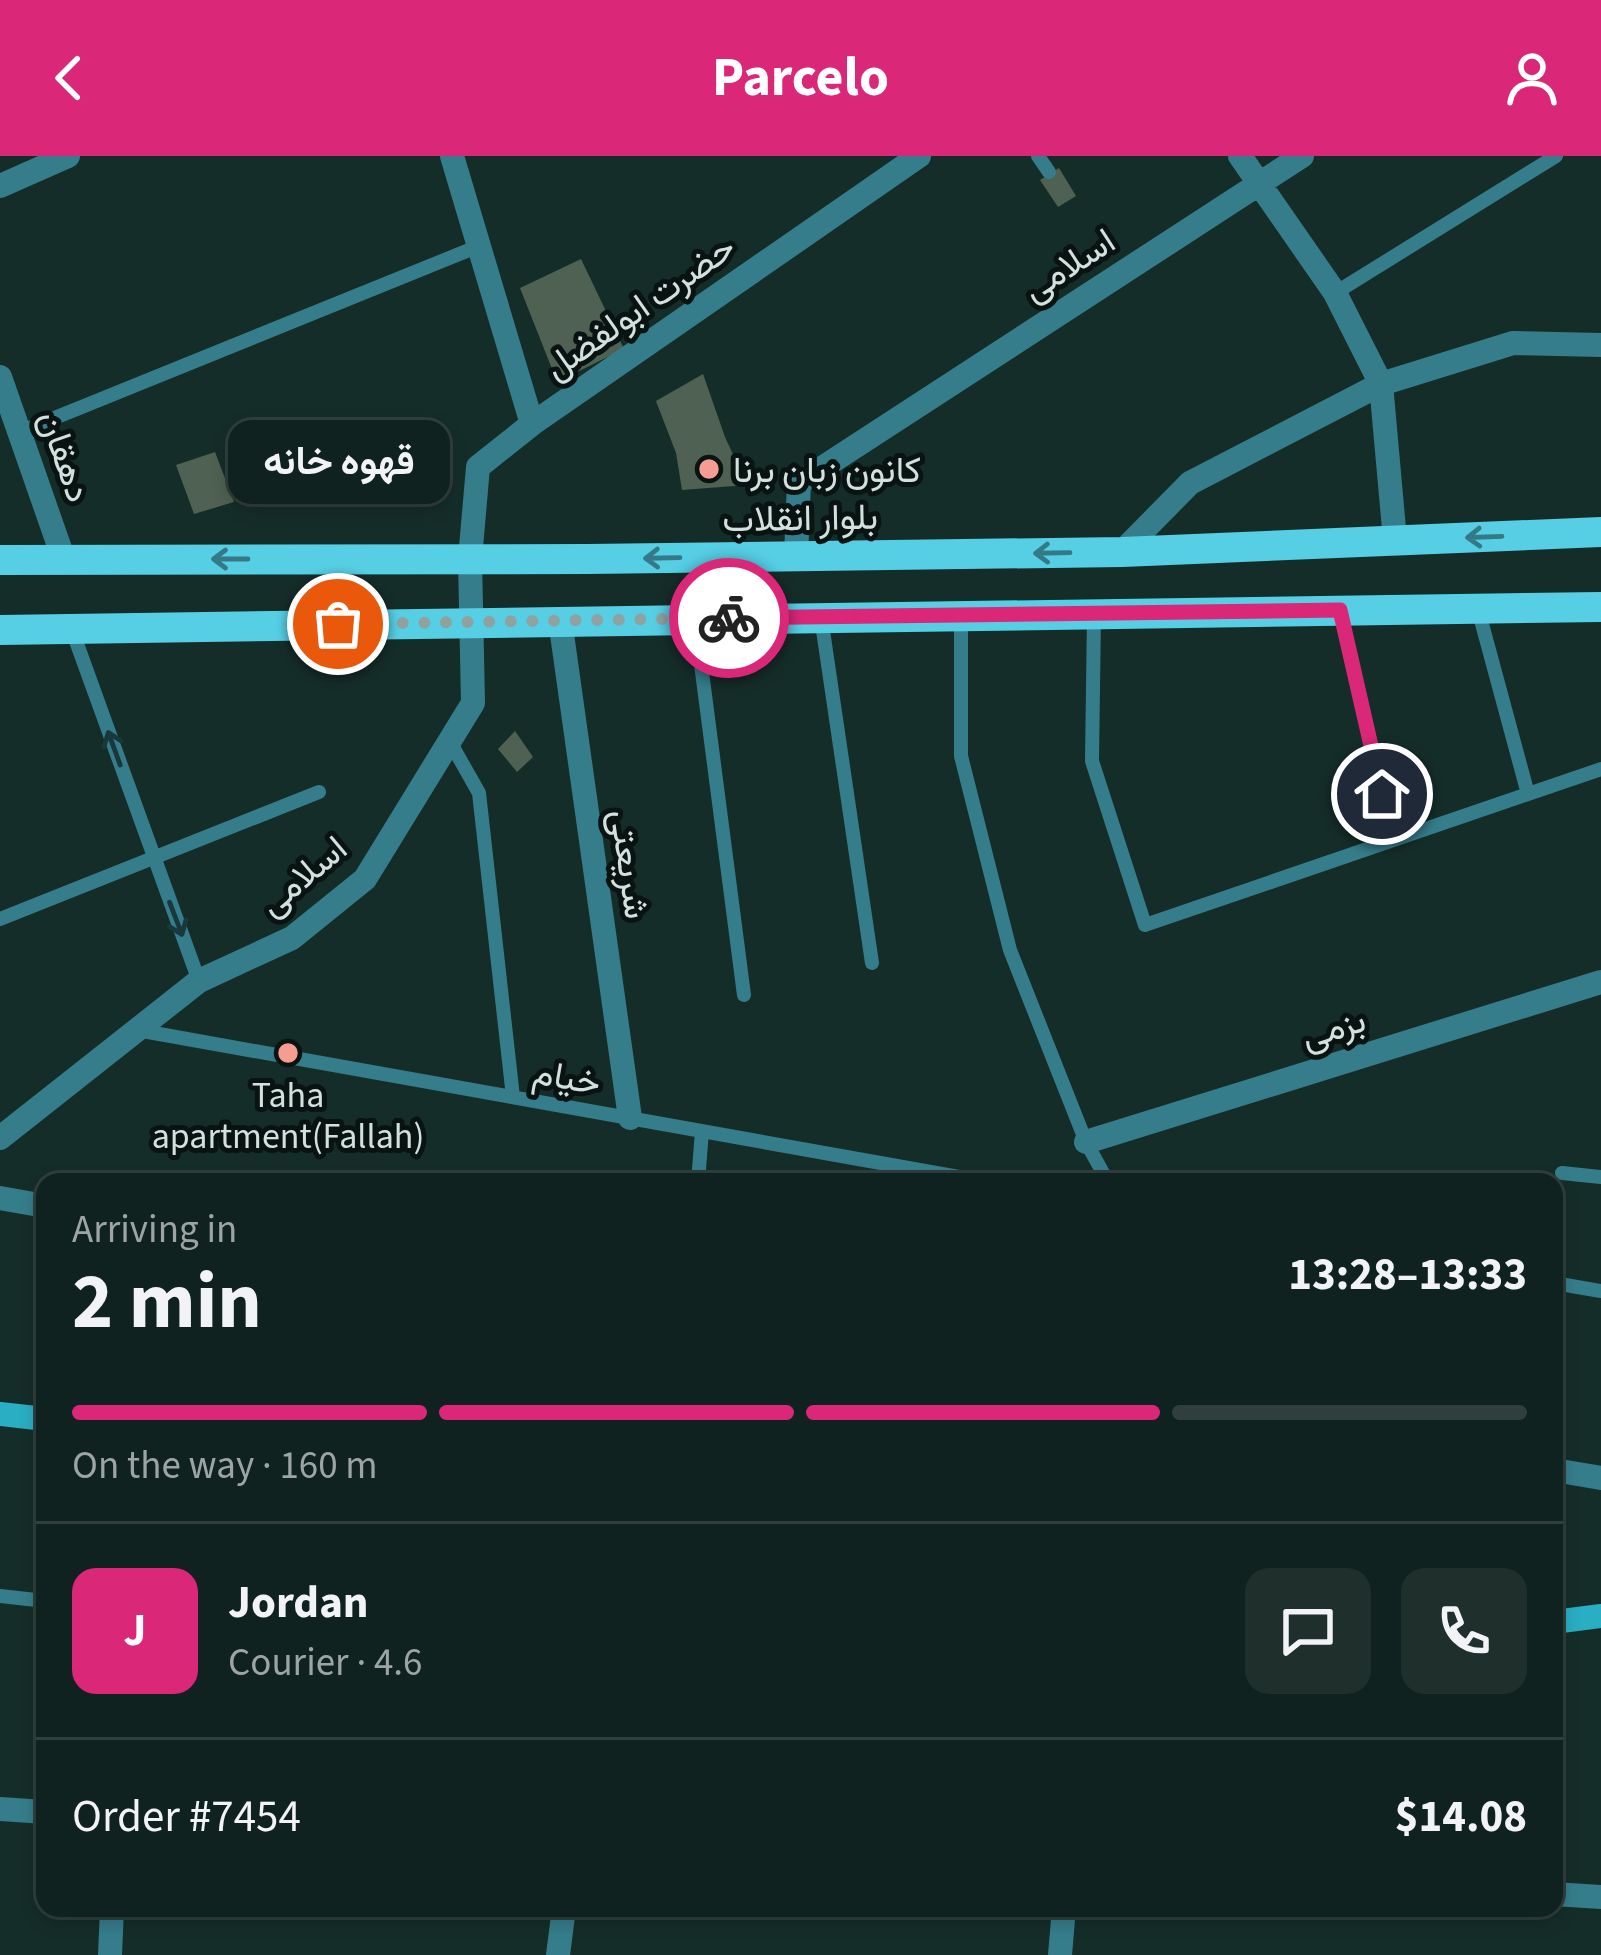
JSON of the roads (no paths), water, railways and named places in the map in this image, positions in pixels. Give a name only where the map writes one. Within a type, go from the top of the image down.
[{"type":"main road","name":"بلوار انقلاب","points":[[0,560],[1122,552],[1601,532]]},
{"type":"main road","points":[[0,630],[1601,607]]},
{"type":"street","points":[[0,186],[68,156]]},
{"type":"street","name":"حضرت ابولفضل","points":[[472,621],[470,559],[478,467],[532,424],[919,156]]},
{"type":"street","points":[[1240,156],[1335,293],[1381,384],[1395,540]]},
{"type":"street","points":[[1258,184],[1302,156]]},
{"type":"street","points":[[456,158],[532,424]]},
{"type":"street","name":"اسلامی","points":[[796,556],[799,483],[1258,184]]},
{"type":"street","points":[[1122,552],[1190,483],[1381,384],[1514,343],[1601,344]]},
{"type":"street","name":"دهقان","points":[[0,377],[64,560]]},
{"type":"street","name":"شریعتی","points":[[560,620],[630,1118]]},
{"type":"street","name":"اسلامی","points":[[0,1138],[199,981],[292,938],[365,879],[472,703],[472,621]]},
{"type":"street","name":"بزمی","points":[[1086,1142],[1601,982]]},
{"type":"street","points":[[0,1198],[36,1204]]},
{"type":"street","points":[[0,1414],[36,1418]]},
{"type":"street","points":[[1563,1472],[1601,1478]]},
{"type":"street","points":[[1563,1621],[1601,1616]]},
{"type":"street","points":[[0,1809],[36,1811]]},
{"type":"street","points":[[1563,1895],[1601,1897]]},
{"type":"street","points":[[110,1955],[112,1917]]},
{"type":"street","points":[[559,1955],[563,1917]]},
{"type":"street","points":[[1060,1955],[1063,1917]]},
{"type":"lane","points":[[1038,156],[1049,172]]},
{"type":"lane","points":[[1335,293],[1556,156]]},
{"type":"lane","points":[[20,432],[479,245]]},
{"type":"lane","points":[[1478,609],[1528,794]]},
{"type":"lane","points":[[1340,610],[1393,840]]},
{"type":"lane","points":[[1094,614],[1092,761],[1145,925],[1601,769]]},
{"type":"lane","points":[[961,615],[961,756],[1010,950],[1086,1142],[1103,1173]]},
{"type":"lane","points":[[821,617],[872,963]]},
{"type":"lane","points":[[695,618],[743,995]]},
{"type":"lane","points":[[72,629],[199,981]]},
{"type":"lane","points":[[449,740],[479,793],[513,1097]]},
{"type":"lane","points":[[0,919],[319,792]]},
{"type":"lane","name":"خیام","points":[[137,1030],[937,1173]]},
{"type":"lane","points":[[699,1173],[702,1131]]},
{"type":"lane","points":[[1562,1172],[1601,1177]]},
{"type":"lane","points":[[1563,1285],[1601,1291]]},
{"type":"lane","points":[[0,1596],[36,1600]]},
{"type":"place","name":"کانون زبان برنا","points":[[709,469]]},
{"type":"place","name":"قهوه خانه","points":[[338,624]]},
{"type":"place","name":"Taha apartment(Fallah)","points":[[288,1053]]}]
